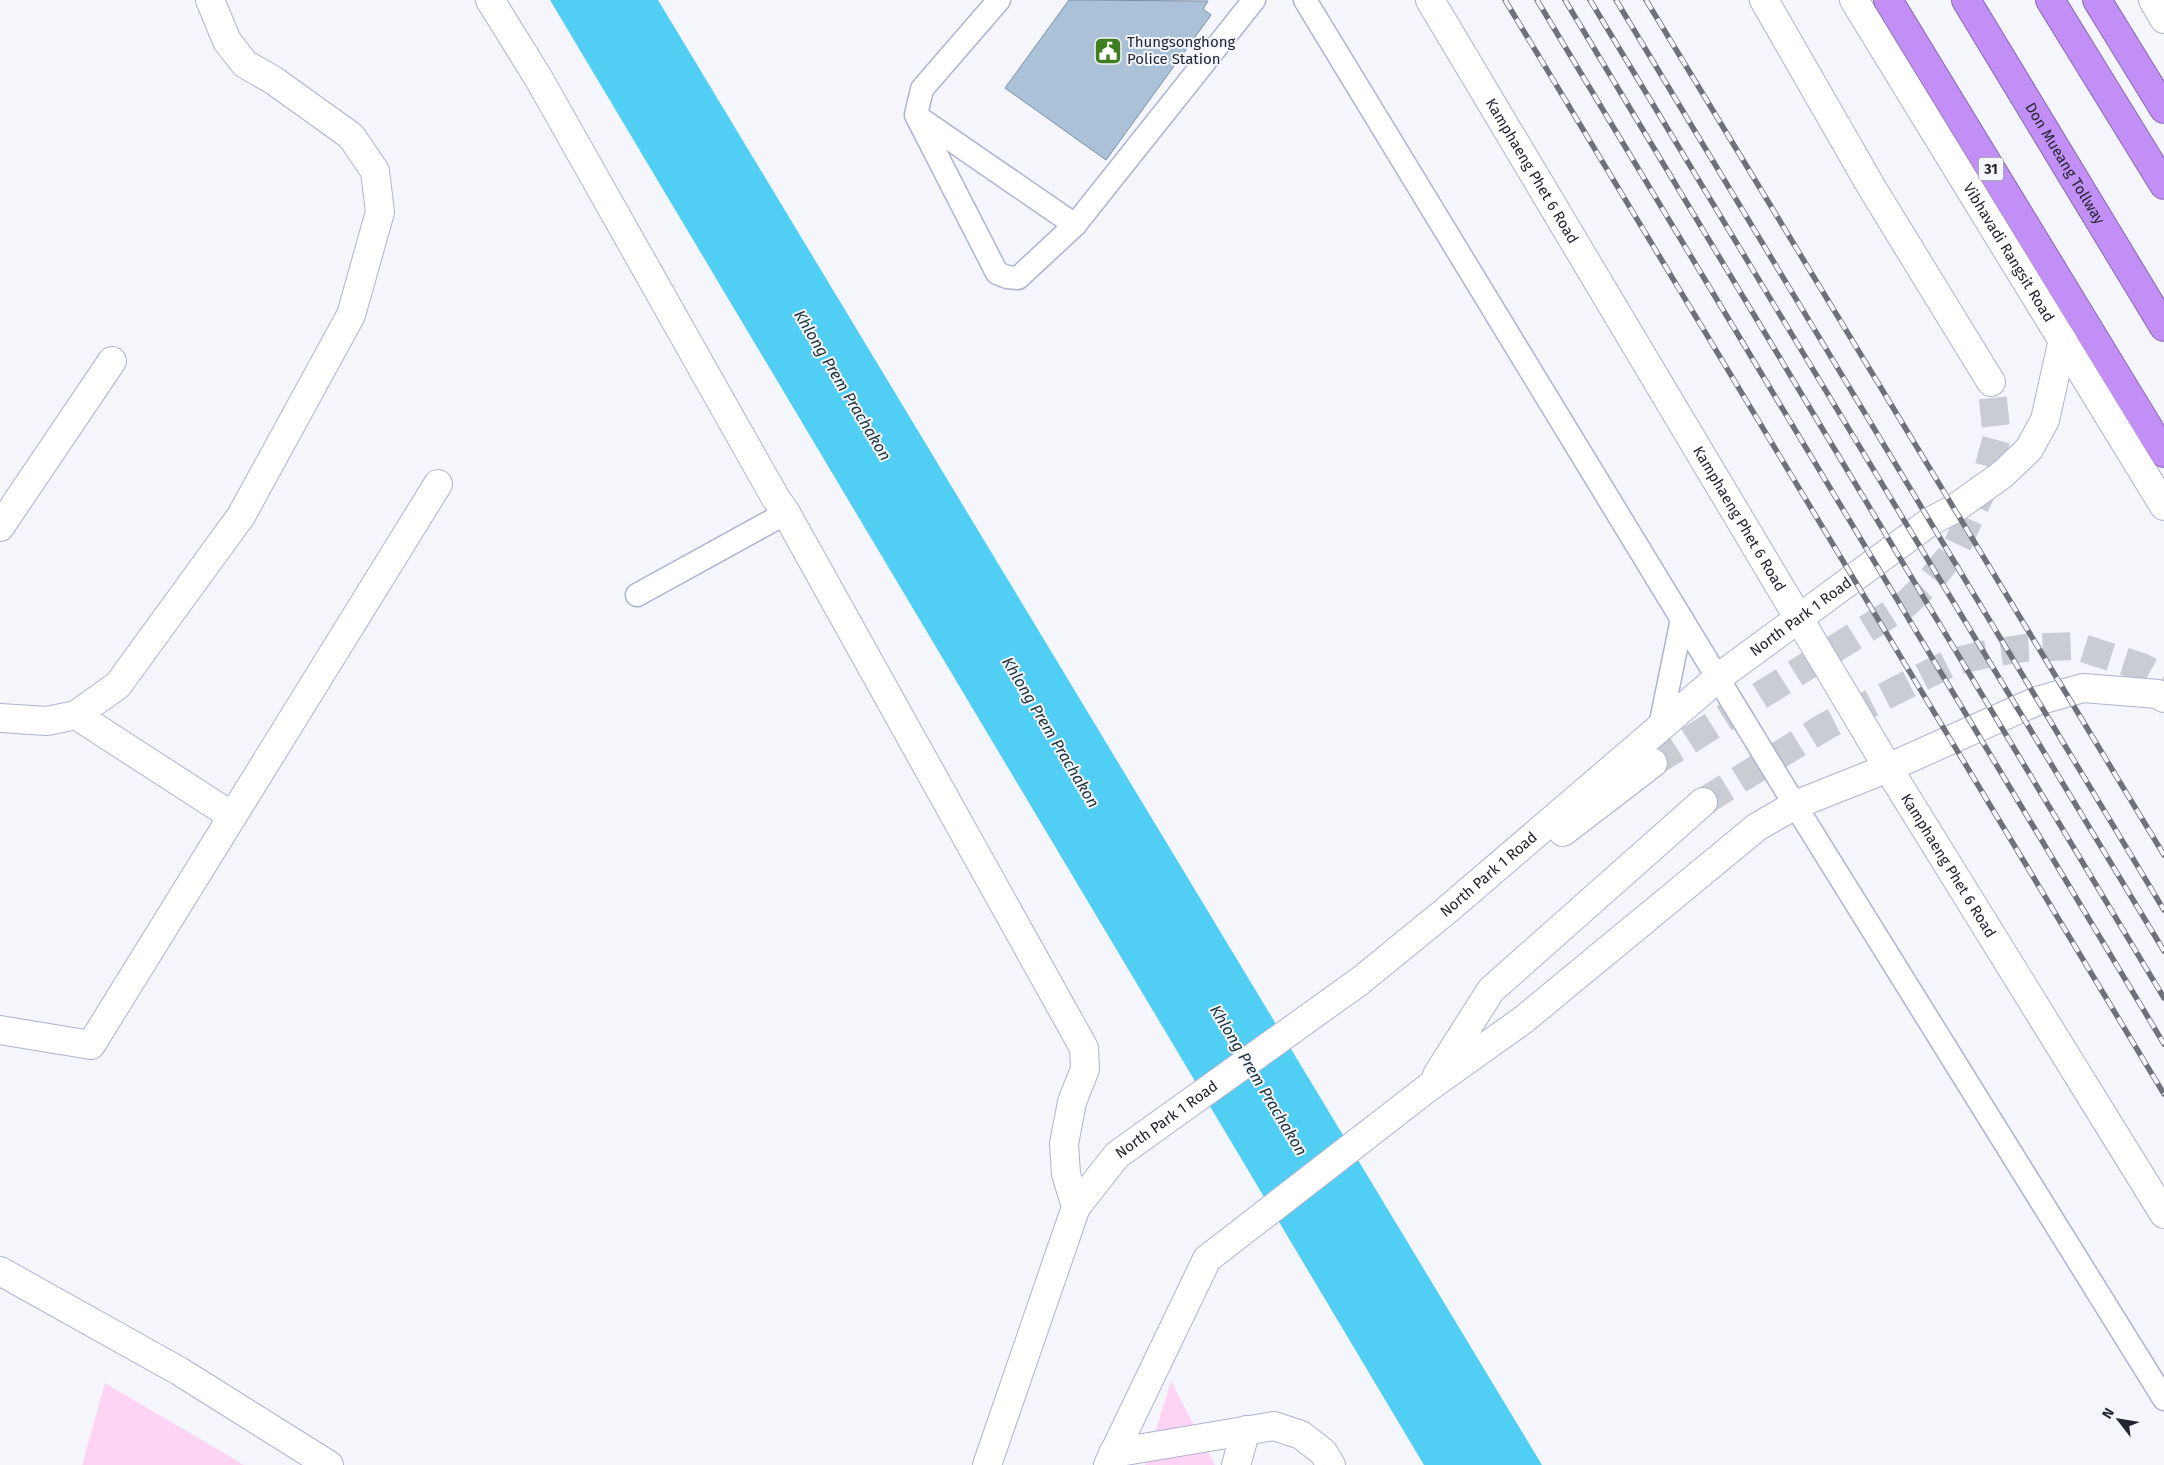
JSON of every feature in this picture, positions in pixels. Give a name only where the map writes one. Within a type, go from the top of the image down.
[{"type":"highway","name":"Vibhavadi Rangsit Road","points":[[1888,0],[2164,452]]},
{"type":"highway","name":"Don Mueang Tollway","points":[[1966,0],[2164,327]]},
{"type":"highway","points":[[2050,0],[2164,185]]},
{"type":"highway","points":[[2097,0],[2164,109]]},
{"type":"street","points":[[0,718],[47,721],[76,715],[118,685],[241,516],[351,315],[380,212],[374,171],[351,136],[273,80],[244,64],[227,41],[210,0]]},
{"type":"street","points":[[490,0],[539,79],[775,497],[786,513],[1084,1048],[1085,1069],[1072,1102],[1064,1144],[1066,1174],[1076,1207]]},
{"type":"street","name":"Kamphaeng Phet 6 Road","points":[[1430,0],[1888,768],[2164,1214]]},
{"type":"street","points":[[1764,0],[1872,188],[1991,382]]},
{"type":"street","name":"Vibhavadi Rangsit Road","points":[[1854,0],[2164,506]]},
{"type":"street","name":"North Park 1 Road","points":[[987,1465],[1076,1207],[1117,1155],[1360,981],[1448,910],[1660,726],[1694,700],[1718,677],[1931,521],[1954,510],[2003,474],[2029,449],[2045,420],[2063,339]]},
{"type":"street","points":[[0,527],[112,361]]},
{"type":"street","points":[[0,1030],[91,1045],[438,484]]},
{"type":"street","points":[[1110,1459],[1206,1259],[1429,1087],[1523,1020],[1757,827],[1795,805],[1888,768],[2037,701],[2083,688],[2158,694],[2164,698]]},
{"type":"street","points":[[76,715],[232,816]]},
{"type":"street","points":[[1360,981],[1444,922],[1653,763]]},
{"type":"street","points":[[1429,1087],[1491,990],[1703,802]]},
{"type":"street","points":[[0,1271],[179,1371],[329,1465]]},
{"type":"street","points":[[1110,1459],[1246,1430],[1274,1426],[1301,1435],[1322,1452],[1331,1465]]},
{"type":"street","points":[[1236,1465],[1246,1430]]},
{"type":"lane","points":[[999,0],[922,89],[916,115],[997,273],[1007,278],[1018,278],[1075,225],[1254,0]]},
{"type":"lane","points":[[1305,0],[1795,805],[2164,1399]]},
{"type":"lane","points":[[916,115],[1075,225]]},
{"type":"lane","points":[[637,595],[786,513]]},
{"type":"lane","points":[[1660,726],[1682,618]]},
{"type":"shaded area","points":[[1171,1381],[1215,1465],[1145,1465]]},
{"type":"shaded area","points":[[105,1383],[244,1465],[82,1465]]},
{"type":"water","name":"Khlong Prem Prachakon","points":[[550,0],[658,0],[1542,1465],[1424,1465]]},
{"type":"building","name":"Thungsonghong Police Station","points":[[1069,0],[1208,1],[1203,9],[1211,15],[1106,160],[1005,88]]},
{"type":"tunnel","points":[[1653,763],[1906,604],[1931,580],[1955,550],[1982,491],[1997,437],[1991,382]]},
{"type":"tunnel","points":[[1703,802],[1826,726],[1952,662],[2025,648],[2076,646],[2142,667],[2164,679]]},
{"type":"railway","points":[[1505,0],[2164,1094]]},
{"type":"railway","points":[[1537,0],[2164,1044]]},
{"type":"railway","points":[[1565,0],[2164,998]]},
{"type":"railway","points":[[1590,0],[2164,951]]},
{"type":"railway","points":[[1616,0],[2164,910]]},
{"type":"railway","points":[[1646,0],[2164,855]]},
{"type":"place","name":"Thungsonghong Police Station","points":[[1108,51]]}]
